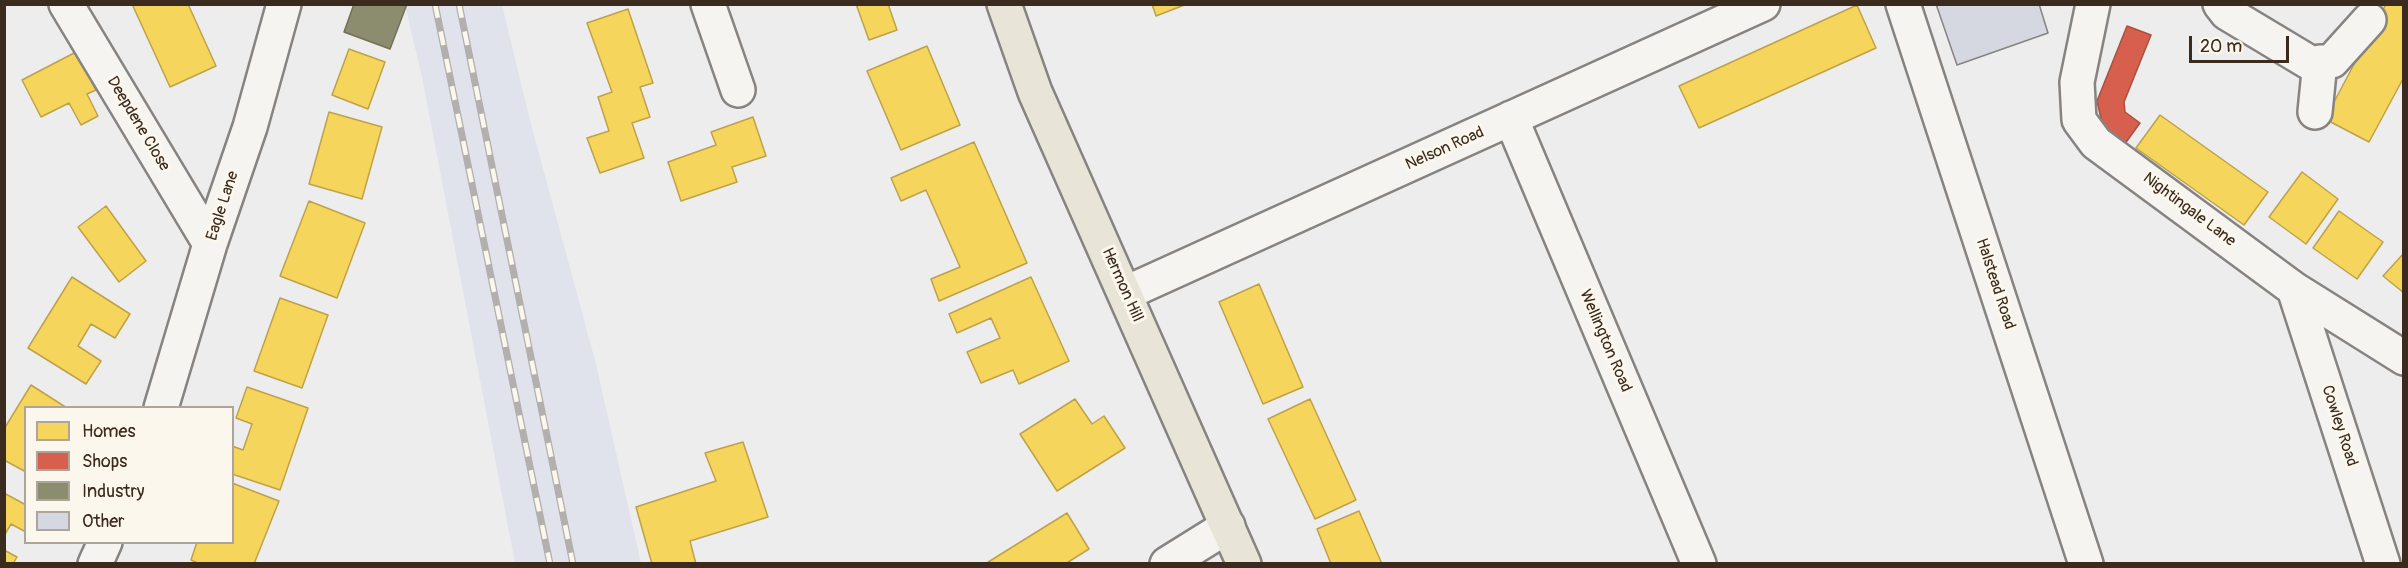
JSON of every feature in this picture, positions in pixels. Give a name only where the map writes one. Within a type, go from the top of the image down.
[{"type":"main road","name":"Hermon Hill","points":[[1004,4],[1035,92],[1126,293],[1244,564]]},
{"type":"street","name":"Deepdene Close","points":[[66,4],[210,244]]},
{"type":"street","name":"Eagle Lane","points":[[162,406],[210,244],[250,127],[284,4]]},
{"type":"street","points":[[708,4],[738,90]]},
{"type":"street","name":"Nelson Road","points":[[1126,293],[1763,4]]},
{"type":"street","name":"Halstead Road","points":[[1903,4],[2086,564]]},
{"type":"street","name":"Nightingale Lane","points":[[2093,4],[2077,82],[2079,120],[2096,143],[2294,289],[2403,358]]},
{"type":"street","points":[[2220,4],[2227,13],[2312,64],[2332,61],[2368,20]]},
{"type":"street","points":[[2315,112],[2320,63]]},
{"type":"street","name":"Wellington Road","points":[[1511,118],[1699,564]]},
{"type":"street","name":"Cowley Road","points":[[2294,289],[2383,564]]},
{"type":"street","points":[[1167,564],[1228,526]]},
{"type":"street","points":[[95,564],[105,544]]},
{"type":"shaded area","points":[[405,5],[502,5],[531,124],[596,364],[641,563],[515,563],[422,77]]},
{"type":"building: Homes","points":[[132,4],[188,4],[216,66],[170,87]]},
{"type":"building: Homes","points":[[856,4],[888,4],[897,30],[869,40]]},
{"type":"building: Homes","points":[[1152,4],[1187,4],[1156,16]]},
{"type":"building: Homes","points":[[2386,4],[2404,4],[2404,77],[2369,142],[2325,119]]},
{"type":"building: Homes","points":[[1857,5],[1876,48],[1699,128],[1679,86]]},
{"type":"building: Homes","points":[[628,9],[653,83],[640,87],[650,117],[632,123],[644,158],[600,173],[587,138],[609,131],[598,97],[612,92],[587,23]]},
{"type":"building: Homes","points":[[927,46],[960,125],[901,150],[867,71]]},
{"type":"building: Homes","points":[[349,49],[385,62],[368,109],[332,95]]},
{"type":"building: Homes","points":[[76,52],[96,90],[87,94],[98,116],[81,125],[69,103],[41,117],[22,80]]},
{"type":"building: Homes","points":[[329,112],[382,127],[362,199],[309,184]]},
{"type":"building: Homes","points":[[2160,115],[2268,192],[2244,225],[2136,148]]},
{"type":"building: Homes","points":[[753,117],[766,156],[732,167],[737,182],[681,201],[668,162],[716,145],[711,132]]},
{"type":"building: Homes","points":[[974,142],[1027,263],[939,301],[931,279],[960,267],[926,190],[901,201],[891,178]]},
{"type":"building: Homes","points":[[2302,172],[2338,199],[2306,244],[2269,217]]},
{"type":"building: Homes","points":[[309,201],[365,223],[337,298],[280,276]]},
{"type":"building: Homes","points":[[106,206],[146,261],[119,282],[78,227]]},
{"type":"building: Homes","points":[[2339,211],[2383,242],[2357,279],[2313,248]]},
{"type":"building: Homes","points":[[2404,253],[2404,293],[2383,276]]},
{"type":"building: Homes","points":[[72,277],[130,314],[115,338],[91,324],[78,346],[101,361],[86,384],[28,348]]},
{"type":"building: Homes","points":[[1031,277],[1069,361],[1019,384],[1013,370],[981,383],[967,352],[1000,338],[991,318],[957,333],[949,314]]},
{"type":"building: Homes","points":[[1259,284],[1303,387],[1263,404],[1219,302]]},
{"type":"building: Homes","points":[[280,298],[328,315],[302,388],[254,371]]},
{"type":"building: Homes","points":[[31,385],[64,406],[24,406],[24,471],[4,460],[4,429]]},
{"type":"building: Homes","points":[[247,387],[308,408],[280,490],[234,475],[234,447],[243,450],[252,424],[236,418]]},
{"type":"building: Homes","points":[[1075,399],[1092,424],[1104,416],[1125,448],[1057,491],[1020,434]]},
{"type":"building: Homes","points":[[1310,399],[1356,500],[1315,519],[1268,419]]},
{"type":"building: Homes","points":[[743,442],[768,517],[690,541],[696,564],[652,564],[636,507],[716,481],[705,453]]},
{"type":"building: Homes","points":[[234,484],[279,501],[254,564],[200,564],[191,560],[196,544],[234,544]]},
{"type":"building: Homes","points":[[4,493],[24,504],[24,531],[11,524],[4,536]]},
{"type":"building: Homes","points":[[1359,511],[1382,564],[1331,564],[1317,529]]},
{"type":"building: Homes","points":[[1067,513],[1089,549],[1065,564],[985,564]]},
{"type":"building: Homes","points":[[4,550],[17,557],[13,564],[4,564]]},
{"type":"building: Shops","points":[[2127,26],[2151,35],[2124,102],[2125,112],[2140,123],[2124,145],[2103,127],[2097,101]]},
{"type":"building: Industry","points":[[354,4],[407,4],[390,49],[344,32]]},
{"type":"building: Other","points":[[1936,4],[2039,4],[2048,33],[1957,65]]},
{"type":"railway","points":[[435,4],[550,564]]},
{"type":"railway","points":[[459,4],[573,564]]}]
